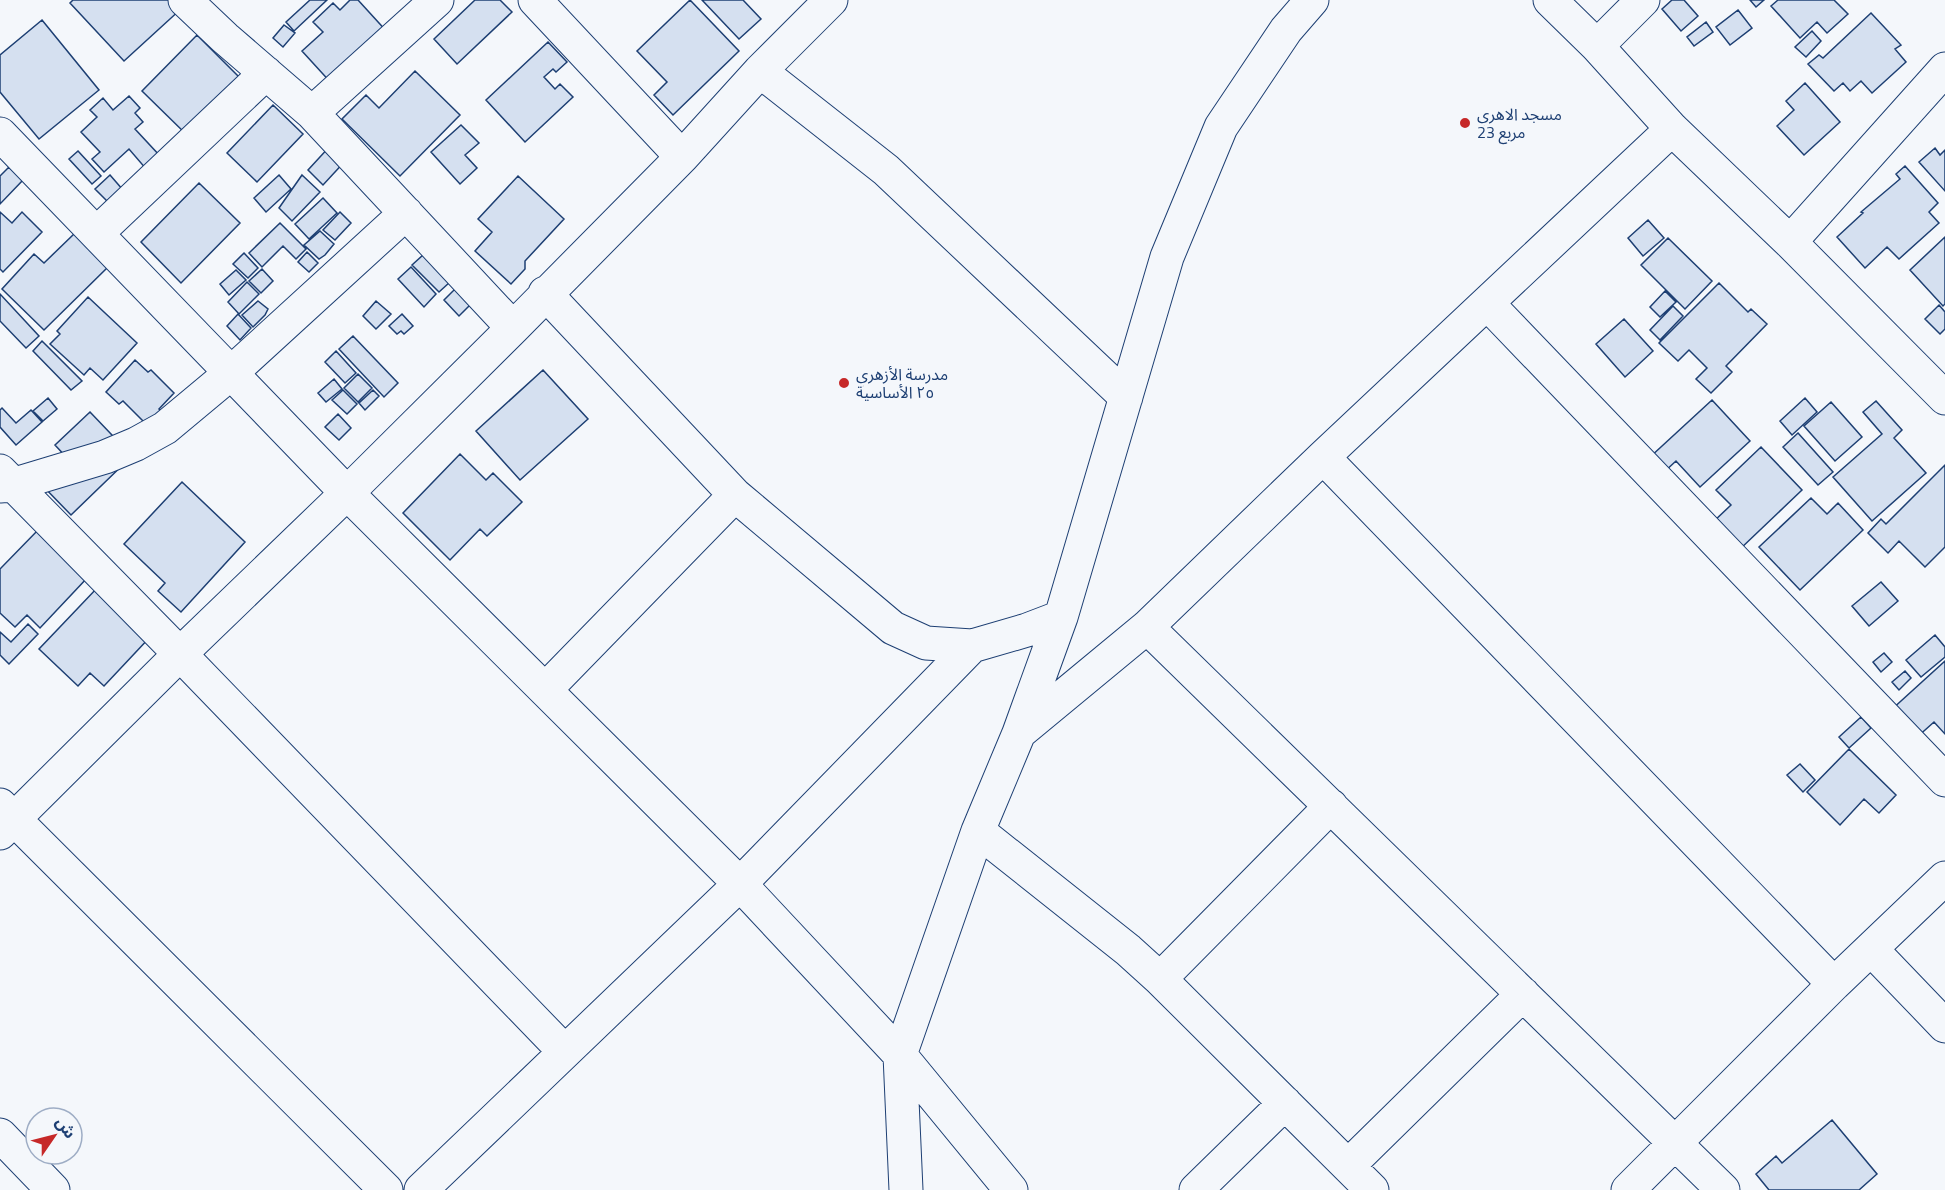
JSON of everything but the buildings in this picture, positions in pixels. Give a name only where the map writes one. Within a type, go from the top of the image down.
[{"type":"street","points":[[186,0],[225,38],[312,113],[513,328]]},
{"type":"street","points":[[312,113],[436,0]]},
{"type":"street","points":[[536,0],[682,158]]},
{"type":"street","points":[[386,1190],[5,819],[347,493],[682,158],[760,71],[831,0]]},
{"type":"street","points":[[906,1190],[900,1055],[978,831],[1019,733],[1060,617],[1167,257],[1221,127],[1286,30],[1312,0]]},
{"type":"street","points":[[1550,0],[1597,46],[1672,129],[1790,242],[1945,398]]},
{"type":"street","points":[[1597,46],[1643,0]]},
{"type":"street","points":[[1790,242],[1945,69]]},
{"type":"street","points":[[760,71],[886,170],[1126,397]]},
{"type":"street","points":[[97,233],[266,73]]},
{"type":"street","points":[[1019,733],[1147,627],[1323,457],[1672,129]]},
{"type":"street","points":[[0,134],[347,493],[740,884],[900,1055],[1011,1190]]},
{"type":"street","points":[[4,481],[105,457],[165,428],[231,373],[406,213]]},
{"type":"street","points":[[545,293],[735,495],[893,628],[926,643],[972,646],[1027,630],[1060,617]]},
{"type":"street","points":[[1487,303],[1945,780]]},
{"type":"street","points":[[1323,457],[1834,984]]},
{"type":"street","points":[[4,481],[180,654],[564,1051]]},
{"type":"street","points":[[545,690],[735,495]]},
{"type":"street","points":[[1147,627],[1723,1190]]},
{"type":"street","points":[[421,1190],[740,884],[972,646]]},
{"type":"street","points":[[1160,979],[1331,806]]},
{"type":"street","points":[[978,831],[1128,950],[1160,979],[1372,1190]]},
{"type":"street","points":[[1628,1190],[1834,984],[1945,878]]},
{"type":"street","points":[[1871,949],[1945,1026]]},
{"type":"street","points":[[1348,1166],[1523,994]]},
{"type":"street","points":[[1196,1190],[1285,1103]]},
{"type":"street","points":[[0,1135],[53,1190]]},
{"type":"place","name":"مسجد الاهري مربع 23","points":[[1465,123]]},
{"type":"place","name":"مدرسة الأزهري ٢٥ الأساسية","points":[[844,383]]}]
